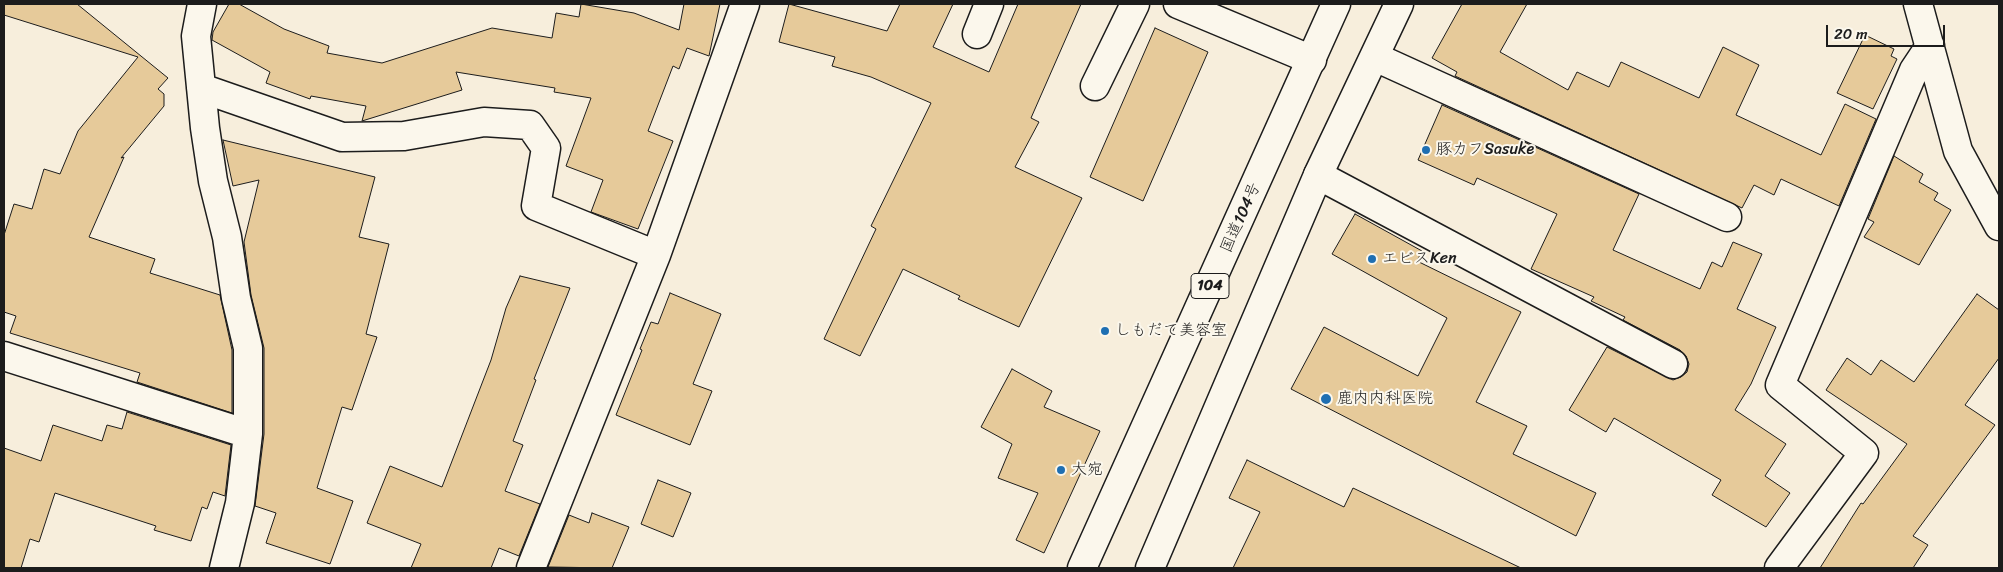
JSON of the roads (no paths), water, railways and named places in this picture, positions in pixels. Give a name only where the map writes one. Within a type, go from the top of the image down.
[{"type":"main road","points":[[202,4],[196,36],[213,181],[227,237],[236,298],[248,348],[248,434],[240,503],[224,568]]},
{"type":"main road","points":[[531,568],[656,255],[745,4]]},
{"type":"main road","points":[[977,34],[989,4]]},
{"type":"main road","points":[[1095,86],[1135,4]]},
{"type":"main road","points":[[1178,4],[1312,60]]},
{"type":"main road","name":"国道104号","points":[[1082,568],[1336,4]]},
{"type":"main road","points":[[1150,568],[1318,175],[1376,57],[1399,4]]},
{"type":"main road","points":[[1918,4],[1958,151],[1999,226]]},
{"type":"main road","points":[[1779,568],[1864,452],[1780,385],[1914,70],[1930,46]]},
{"type":"main road","points":[[1376,57],[1727,218]]},
{"type":"main road","points":[[201,88],[342,137],[404,136],[484,122],[530,125],[546,148],[536,206],[656,255]]},
{"type":"main road","points":[[1318,175],[1673,364]]},
{"type":"main road","points":[[4,356],[248,434]]},
{"type":"place","name":"豚カフSasuke","points":[[1426,150]]},
{"type":"place","name":"エビスKen","points":[[1372,259]]},
{"type":"place","name":"しもだて美容室","points":[[1105,331]]},
{"type":"place","name":"鹿内内科医院","points":[[1326,399]]},
{"type":"place","name":"大宛","points":[[1061,470]]}]
